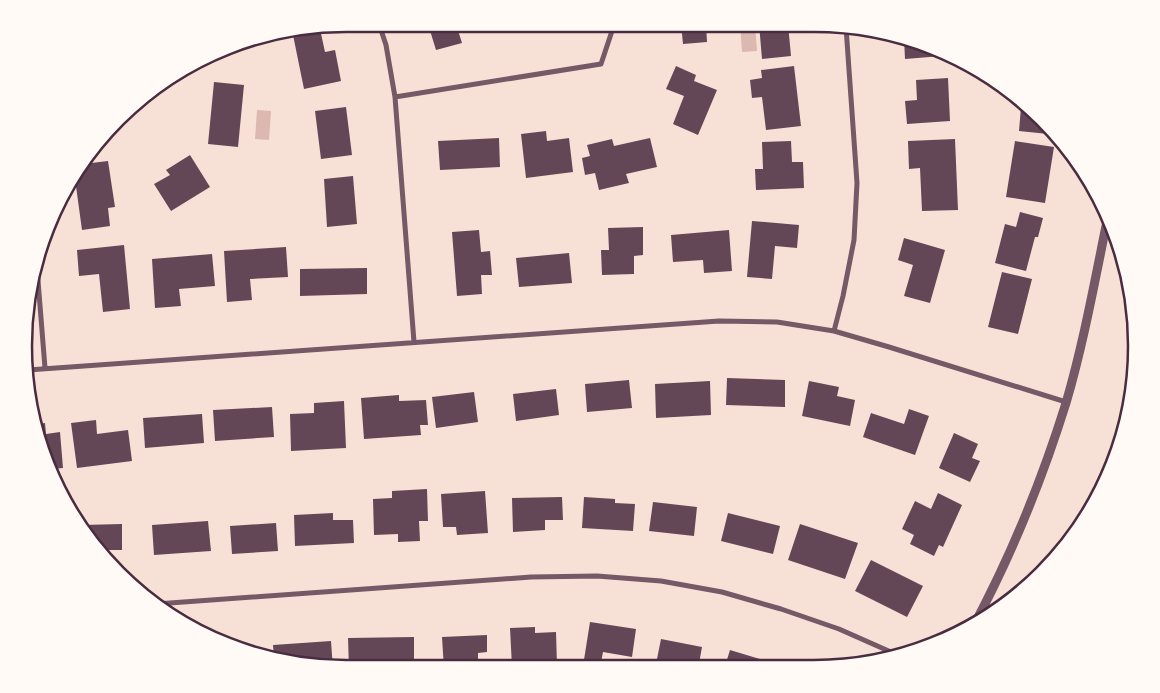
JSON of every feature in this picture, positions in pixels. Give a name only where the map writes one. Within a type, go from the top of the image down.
[{"type":"street","points":[[382,32],[386,45],[395,97],[414,342]]},
{"type":"street","points":[[395,97],[601,64],[612,32]]},
{"type":"street","points":[[834,331],[854,240],[857,183],[847,34]]},
{"type":"street","points":[[980,612],[1013,545],[1042,475],[1066,402],[1090,310],[1105,230]]},
{"type":"street","points":[[39,287],[45,368]]},
{"type":"street","points":[[33,369],[719,321],[777,322],[834,331],[1066,402]]},
{"type":"street","points":[[165,603],[531,577],[606,577],[661,581],[722,592],[781,609],[839,629],[889,651]]},
{"type":"shaded area","points":[[741,32],[756,32],[757,51],[742,52]]},
{"type":"shaded area","points":[[257,110],[271,111],[269,140],[255,139]]},
{"type":"building","points":[[430,32],[459,32],[462,43],[436,50]]},
{"type":"building","points":[[682,32],[706,32],[707,42],[683,44]]},
{"type":"building","points":[[760,32],[789,32],[791,56],[762,59]]},
{"type":"building","points":[[321,34],[325,52],[335,50],[341,81],[304,89],[293,37]]},
{"type":"building","points":[[904,46],[935,57],[905,59]]},
{"type":"building","points":[[676,66],[696,75],[694,81],[717,90],[698,135],[673,124],[684,96],[666,89]]},
{"type":"building","points":[[794,66],[801,126],[766,130],[762,97],[752,98],[750,80],[762,78],[761,70]]},
{"type":"building","points":[[948,78],[950,121],[907,124],[905,101],[917,100],[916,80]]},
{"type":"building","points":[[214,82],[244,85],[238,147],[208,144]]},
{"type":"building","points":[[346,107],[352,155],[321,159],[315,111]]},
{"type":"building","points":[[1021,110],[1045,134],[1019,131]]},
{"type":"building","points":[[546,131],[547,141],[569,138],[573,172],[526,178],[521,134]]},
{"type":"building","points":[[499,138],[500,167],[440,170],[438,141]]},
{"type":"building","points":[[650,138],[657,167],[626,174],[629,183],[599,190],[595,173],[585,175],[582,158],[590,156],[587,145],[612,139],[614,146]]},
{"type":"building","points":[[955,139],[958,210],[922,211],[920,168],[909,169],[908,141]]},
{"type":"building","points":[[791,141],[792,162],[803,162],[804,188],[756,190],[755,169],[763,169],[762,142]]},
{"type":"building","points":[[1015,141],[1054,147],[1045,203],[1006,197]]},
{"type":"building","points":[[190,155],[210,187],[171,211],[154,184],[170,175],[166,170]]},
{"type":"building","points":[[108,161],[115,207],[108,208],[110,226],[82,230],[76,187],[91,163]]},
{"type":"building","points":[[353,176],[357,224],[327,227],[324,179]]},
{"type":"building","points":[[1020,212],[1043,218],[1038,237],[1035,237],[1026,271],[995,263],[1005,224],[1016,227]]},
{"type":"building","points":[[752,221],[799,225],[797,248],[775,246],[772,279],[747,277]]},
{"type":"building","points":[[643,227],[643,255],[634,256],[634,274],[602,275],[601,250],[609,250],[608,228]]},
{"type":"building","points":[[479,230],[481,252],[490,251],[492,275],[481,275],[482,294],[457,296],[452,232]]},
{"type":"building","points":[[729,230],[732,271],[704,273],[703,260],[673,262],[671,235]]},
{"type":"building","points":[[904,238],[945,250],[930,303],[904,296],[913,265],[898,260]]},
{"type":"building","points":[[124,245],[130,309],[103,312],[99,274],[79,276],[77,250]]},
{"type":"building","points":[[286,247],[288,277],[250,279],[252,300],[227,302],[224,251]]},
{"type":"building","points":[[569,253],[572,283],[519,287],[516,258]]},
{"type":"building","points":[[212,254],[215,286],[179,289],[181,306],[155,308],[152,259]]},
{"type":"building","points":[[367,268],[367,294],[300,296],[300,269]]},
{"type":"building","points":[[1002,272],[1032,279],[1018,334],[988,327]]},
{"type":"building","points":[[727,378],[785,380],[785,407],[726,405]]},
{"type":"building","points":[[629,380],[632,408],[587,412],[585,384]]},
{"type":"building","points":[[710,381],[711,415],[656,418],[655,384]]},
{"type":"building","points":[[809,381],[839,387],[837,396],[855,400],[850,426],[802,416]]},
{"type":"building","points":[[556,389],[559,415],[516,421],[513,394]]},
{"type":"building","points":[[474,392],[478,422],[436,428],[432,397]]},
{"type":"building","points":[[399,395],[399,401],[426,400],[428,425],[420,425],[421,435],[364,439],[361,398]]},
{"type":"building","points":[[344,401],[346,448],[291,451],[290,414],[314,413],[314,403]]},
{"type":"building","points":[[272,407],[274,437],[215,441],[213,410]]},
{"type":"building","points":[[909,409],[929,416],[915,455],[863,437],[871,413],[904,424]]},
{"type":"building","points":[[202,414],[204,443],[145,448],[143,418]]},
{"type":"building","points":[[96,420],[97,434],[128,430],[132,461],[77,468],[71,423]]},
{"type":"building","points":[[42,423],[45,423],[46,434],[60,432],[63,468],[56,467]]},
{"type":"building","points":[[954,433],[978,444],[972,458],[980,461],[970,482],[939,468]]},
{"type":"building","points":[[427,489],[428,521],[419,521],[420,541],[398,542],[398,534],[374,535],[373,499],[392,498],[392,491]]},
{"type":"building","points":[[485,491],[488,533],[457,535],[456,527],[443,527],[441,494]]},
{"type":"building","points":[[938,493],[962,505],[943,547],[939,545],[934,556],[910,544],[914,535],[902,529],[915,501],[931,509]]},
{"type":"building","points":[[562,497],[563,520],[545,520],[545,530],[513,532],[512,498]]},
{"type":"building","points":[[584,497],[615,499],[615,503],[635,504],[633,531],[582,528]]},
{"type":"building","points":[[653,502],[697,507],[694,536],[649,531]]},
{"type":"building","points":[[333,513],[333,520],[353,520],[354,543],[295,546],[294,515]]},
{"type":"building","points":[[728,513],[780,526],[773,554],[721,541]]},
{"type":"building","points":[[208,521],[211,551],[154,555],[152,525]]},
{"type":"building","points":[[276,523],[278,551],[232,554],[230,526]]},
{"type":"building","points":[[122,524],[122,550],[107,550],[88,525]]},
{"type":"building","points":[[800,524],[858,543],[845,579],[788,560]]},
{"type":"building","points":[[871,560],[923,586],[907,617],[855,591]]},
{"type":"building","points":[[590,622],[636,629],[632,657],[603,652],[602,660],[584,660]]},
{"type":"building","points":[[535,627],[535,633],[556,632],[557,660],[512,660],[510,628]]},
{"type":"building","points":[[487,635],[487,652],[478,653],[478,660],[443,660],[442,637]]},
{"type":"building","points":[[414,637],[414,660],[349,660],[348,638]]},
{"type":"building","points":[[661,639],[702,647],[700,660],[657,660]]},
{"type":"building","points":[[331,641],[332,660],[306,658],[274,652],[273,645]]},
{"type":"building","points":[[730,650],[764,660],[727,660]]}]
